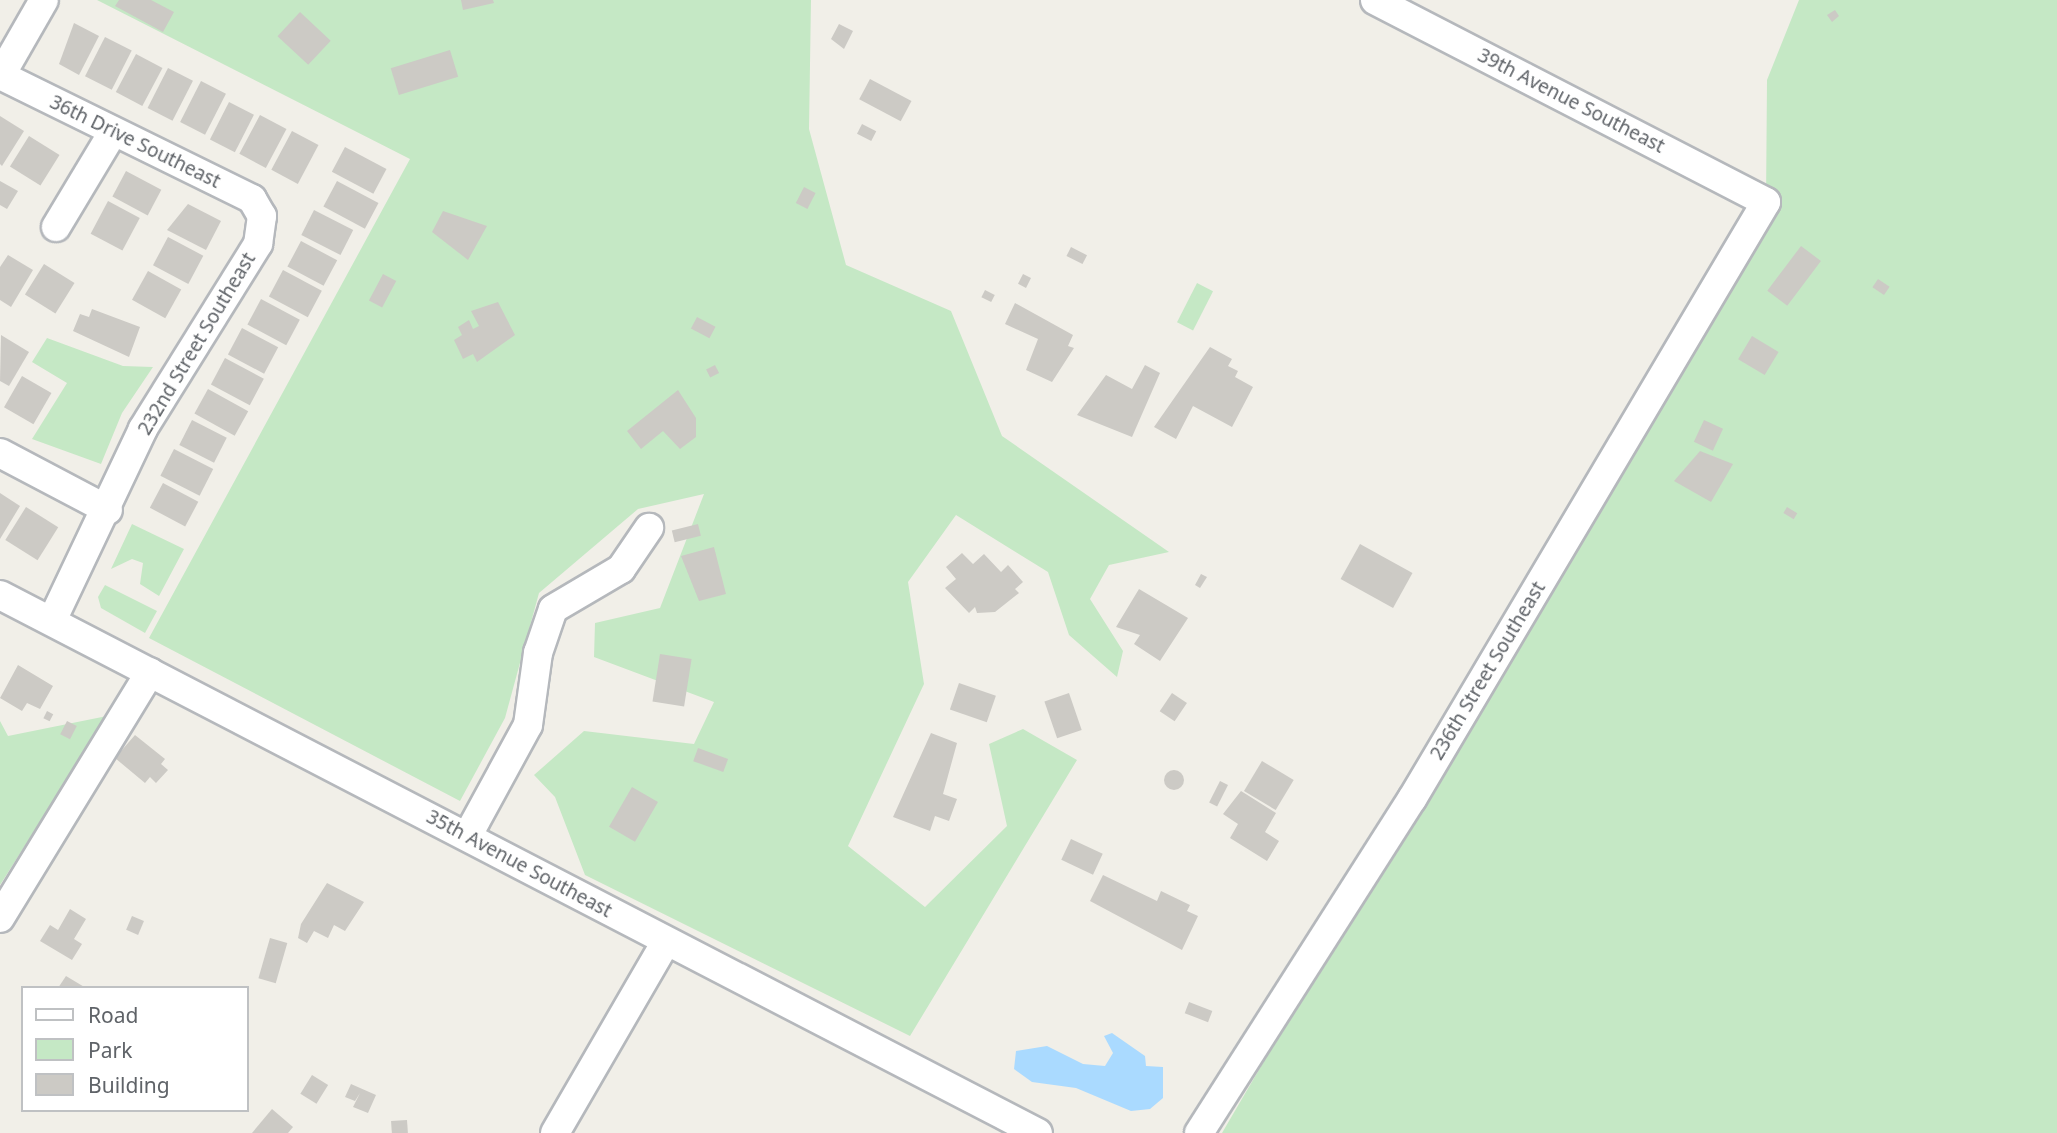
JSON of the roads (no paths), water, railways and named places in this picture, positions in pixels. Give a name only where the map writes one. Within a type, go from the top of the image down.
[{"type":"street","points":[[0,75],[44,0]]},
{"type":"street","name":"39th Avenue Southeast","points":[[1375,0],[1766,202]]},
{"type":"street","name":"36th Drive Southeast","points":[[0,75],[252,199],[262,216]]},
{"type":"street","points":[[56,227],[113,132]]},
{"type":"street","name":"236th Street Southeast","points":[[1199,1133],[1412,799],[1766,202]]},
{"type":"street","name":"232nd Street Southeast","points":[[52,621],[108,510],[143,429],[258,244],[262,216]]},
{"type":"street","points":[[0,453],[108,510]]},
{"type":"street","points":[[468,835],[528,725],[538,653],[554,609],[621,569],[649,528]]},
{"type":"street","name":"35th Avenue Southeast","points":[[0,595],[468,835],[665,943],[1038,1133]]},
{"type":"street","points":[[0,918],[150,672]]},
{"type":"street","points":[[555,1133],[665,943]]},
{"type":"water","points":[[1112,1033],[1145,1056],[1146,1066],[1163,1067],[1163,1098],[1150,1109],[1131,1111],[1076,1088],[1032,1082],[1014,1069],[1016,1051],[1047,1046],[1083,1064],[1105,1066],[1113,1053],[1104,1036]]}]
